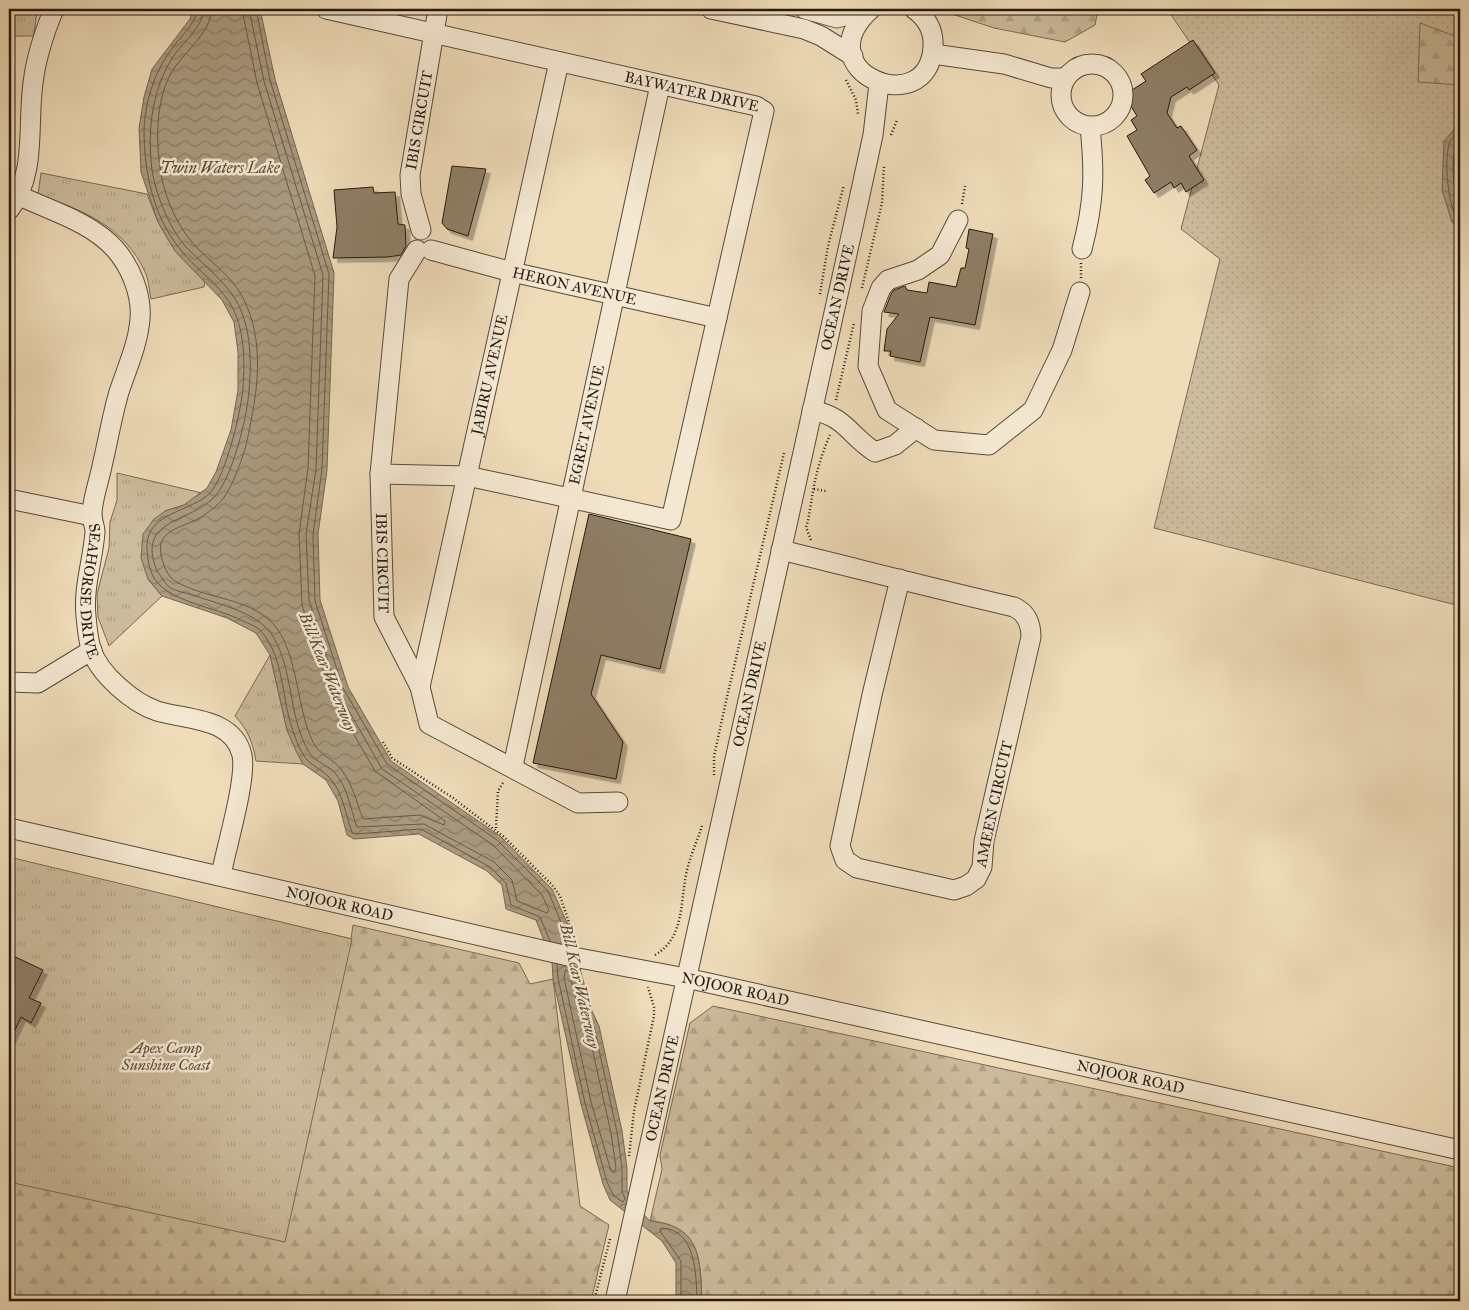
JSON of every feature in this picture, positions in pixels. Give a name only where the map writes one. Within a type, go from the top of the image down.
[{"type":"street","points":[[14,203],[28,158],[33,83],[40,47],[54,9]]},
{"type":"street","name":"BAYWATER DRIVE","points":[[326,9],[756,106],[764,111],[671,520],[571,498]]},
{"type":"street","name":"IBIS CIRCUIT","points":[[438,9],[410,175],[411,194],[421,230],[413,239],[424,250],[399,279],[380,474],[384,617],[420,687],[429,724],[513,766],[578,803],[618,802]]},
{"type":"street","points":[[711,9],[742,11],[804,29],[821,36],[852,56]]},
{"type":"street","points":[[805,9],[837,18],[870,9]]},
{"type":"street","points":[[870,9],[858,20],[852,37],[852,56],[858,68],[868,78],[879,84],[893,86],[906,84],[923,72],[933,54],[934,40],[930,26],[922,14],[914,9]]},
{"type":"street","points":[[933,54],[1004,64],[1051,78],[1065,78]]},
{"type":"street","name":"JABIRU AVENUE","points":[[420,687],[559,62]]},
{"type":"street","points":[[1093,64],[1108,68],[1120,80],[1123,96],[1118,112],[1106,123],[1090,127],[1075,122],[1064,110],[1060,94],[1065,78],[1077,67],[1093,64]]},
{"type":"street","name":"EGRET AVENUE","points":[[513,766],[660,84]]},
{"type":"street","name":"OCEAN DRIVE","points":[[615,1301],[620,1240],[643,1173],[873,135],[879,84]]},
{"type":"street","points":[[1082,249],[1092,214],[1095,172],[1090,127]]},
{"type":"street","name":"SEAHORSE DRIVE","points":[[14,203],[84,226],[101,236],[126,264],[134,282],[140,318],[134,352],[119,393],[92,516],[95,531],[86,580],[85,614],[92,650],[107,675],[131,697],[156,710],[213,723],[231,735],[242,754],[241,783],[221,875]]},
{"type":"street","points":[[958,220],[940,254],[918,270],[888,280],[881,288],[872,311],[868,366],[887,410],[934,440],[989,445],[1033,410],[1062,350],[1080,292]]},
{"type":"street","name":"HERON AVENUE","points":[[424,250],[512,272],[717,318]]},
{"type":"street","points":[[812,410],[833,416],[847,426],[862,443],[875,452],[895,445],[916,428]]},
{"type":"street","points":[[380,474],[467,476],[571,498]]},
{"type":"street","points":[[9,499],[92,516]]},
{"type":"street","name":"AMEEN CIRCUIT","points":[[781,550],[809,556],[1014,607],[1025,615],[1031,628],[1031,637],[984,840],[982,867],[976,879],[960,889],[948,889],[857,868],[845,860],[840,846],[872,695],[900,579]]},
{"type":"street","points":[[9,682],[38,683],[92,650]]},
{"type":"street","name":"NOJOOR ROAD","points":[[9,828],[221,875],[568,956],[686,978],[1460,1150]]},
{"type":"path","points":[[842,74],[856,100],[859,118]]},
{"type":"path","points":[[889,138],[897,120]]},
{"type":"path","points":[[861,292],[882,203],[884,164]]},
{"type":"path","points":[[819,298],[828,246],[846,180]]},
{"type":"path","points":[[1080,292],[1082,249]]},
{"type":"path","points":[[809,556],[812,542],[807,534],[806,527],[810,518],[822,452],[830,434],[854,320]]},
{"type":"path","points":[[714,777],[714,756],[785,451]]},
{"type":"path","points":[[814,489],[826,491]]},
{"type":"path","points":[[383,742],[392,758],[496,829],[556,890],[560,896],[574,936]]},
{"type":"path","points":[[496,829],[498,792],[513,766]]},
{"type":"path","points":[[630,1151],[634,1111],[654,1016],[654,1006],[647,988],[656,954],[674,938],[682,909],[686,874],[704,820]]},
{"type":"path","points":[[594,1301],[620,1240]]},
{"type":"green space","points":[[9,9],[37,9],[34,36],[9,36]]},
{"type":"green space","points":[[944,9],[1098,9],[1095,25],[1065,42],[994,28],[946,12]]},
{"type":"green space","points":[[1167,9],[1460,9],[1460,606],[1154,528],[1220,259],[1181,229],[1219,85]]},
{"type":"green space","points":[[1420,23],[1460,38],[1460,85],[1418,82]]},
{"type":"green space","points":[[41,173],[147,194],[158,222],[175,251],[205,282],[204,287],[151,299],[145,272],[126,243],[100,222],[70,207],[38,195]]},
{"type":"green space","points":[[117,473],[202,493],[184,505],[165,511],[148,579],[162,596],[109,646],[98,617],[97,594],[109,548],[110,522],[117,500]]},
{"type":"green space","points":[[270,655],[287,730],[303,764],[256,761],[249,737],[235,716]]},
{"type":"green space","name":"Apex Camp Sunshine Coast","points":[[9,857],[352,939],[285,1242],[9,1182]]},
{"type":"green space","points":[[255,916],[351,939],[353,925],[519,963],[530,984],[553,979],[580,1206],[609,1225],[591,1301],[9,1301],[9,1135]]},
{"type":"green space","points":[[713,1006],[1460,1168],[1460,1301],[702,1301],[698,1258],[688,1237],[667,1224],[650,1221],[662,1169],[660,1155],[690,1023]]},
{"type":"water","name":"Twin Waters Lake","points":[[193,9],[260,9],[275,79],[334,273],[327,470],[318,534],[320,600],[348,687],[391,761],[500,836],[552,889],[568,925],[591,1009],[599,1026],[622,1131],[627,1168],[627,1191],[631,1201],[650,1221],[667,1224],[688,1237],[698,1258],[702,1301],[676,1301],[676,1263],[662,1241],[610,1200],[603,1184],[581,1104],[553,979],[552,961],[536,920],[506,909],[502,885],[487,871],[419,834],[354,839],[347,835],[338,801],[326,780],[303,764],[296,751],[287,730],[270,655],[256,633],[227,618],[162,596],[148,579],[141,558],[143,534],[154,519],[165,511],[184,505],[207,488],[216,472],[231,430],[238,390],[238,352],[234,322],[222,300],[175,251],[158,222],[141,172],[139,128],[144,97],[152,69],[190,19]]},
{"type":"water","points":[[1460,123],[1460,230],[1452,222],[1442,190],[1444,141]]},
{"type":"building","points":[[1193,40],[1215,73],[1189,90],[1187,87],[1171,97],[1167,113],[1177,128],[1181,126],[1197,150],[1189,156],[1204,180],[1186,192],[1181,183],[1174,188],[1171,182],[1154,193],[1145,180],[1150,176],[1127,136],[1137,130],[1131,120],[1137,116],[1129,103],[1132,90],[1146,81],[1141,74]]},
{"type":"building","points":[[452,166],[486,169],[468,236],[447,229],[442,223]]},
{"type":"building","points":[[373,187],[374,193],[395,192],[398,224],[405,225],[406,246],[401,255],[333,258],[337,227],[334,190]]},
{"type":"building","points":[[969,229],[993,234],[975,325],[930,317],[920,362],[890,356],[891,351],[884,351],[887,329],[899,314],[884,312],[891,294],[894,290],[905,286],[907,290],[927,293],[929,282],[956,287],[961,268],[965,268],[969,249],[966,248]]},
{"type":"building","points":[[589,514],[691,539],[660,669],[601,655],[591,694],[623,742],[616,779],[533,763]]},
{"type":"building","points":[[9,954],[43,970],[29,998],[41,1003],[31,1023],[21,1017],[9,1043]]},
{"type":"water label","name":"Bill Kear Waterway","points":[[328,672]]},
{"type":"water label","name":"Bill Kear Waterway","points":[[580,986]]}]
